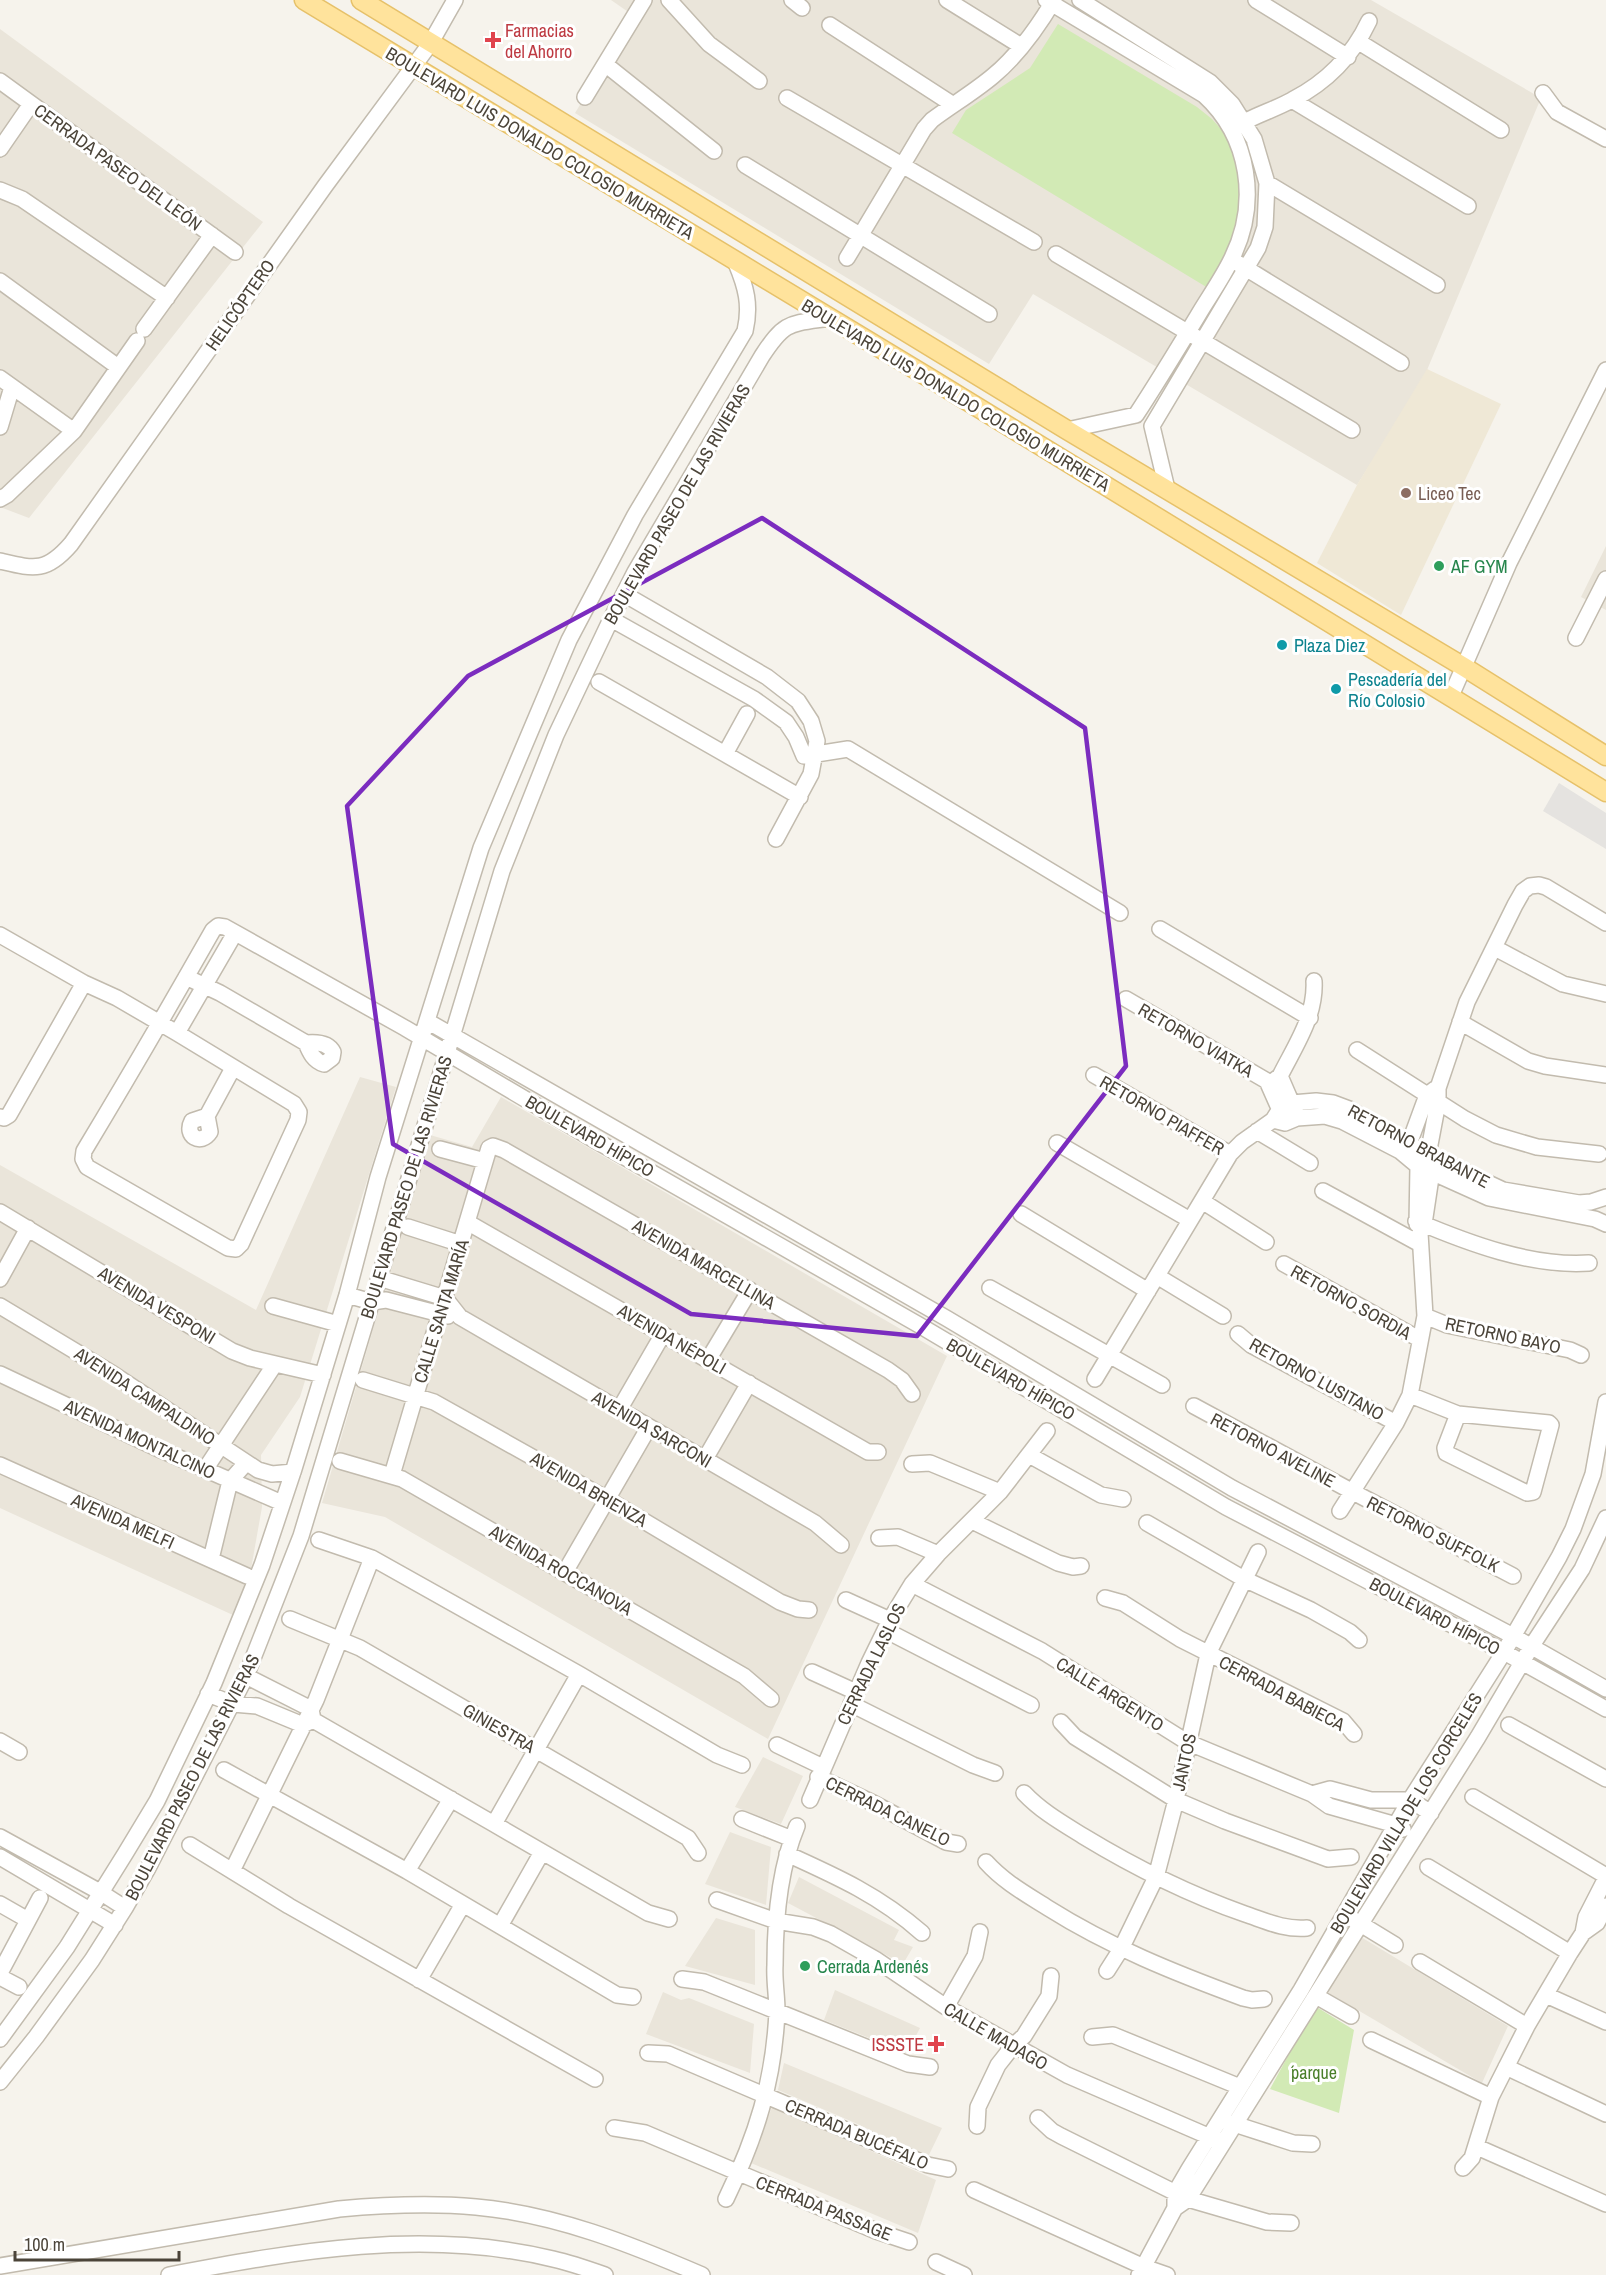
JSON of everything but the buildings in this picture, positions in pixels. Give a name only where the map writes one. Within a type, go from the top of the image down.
[{"type":"main road","name":"BOULEVARD LUIS DONALDO COLOSIO MURRIETA","points":[[304,0],[933,380],[1606,792]]},
{"type":"main road","name":"BOULEVARD LUIS DONALDO COLOSIO MURRIETA","points":[[361,0],[1067,430],[1464,667],[1606,756]]},
{"type":"main road","points":[[933,380],[947,356]]},
{"type":"street","name":"HELICÓPTERO","points":[[0,561],[39,568],[47,566],[63,554],[325,186],[430,44],[455,0]]},
{"type":"street","points":[[585,98],[644,0]]},
{"type":"street","points":[[669,0],[709,44],[759,81]]},
{"type":"street","points":[[947,0],[1021,46]]},
{"type":"street","points":[[1080,0],[1210,82],[1232,104],[1243,160],[1247,192],[1244,225],[1232,259],[1136,415]]},
{"type":"street","points":[[1256,0],[1348,57]]},
{"type":"street","points":[[847,258],[928,124],[992,76],[1021,46],[1050,1],[1204,95],[1223,116],[1254,139],[1267,183],[1265,227],[1258,248],[1152,426]]},
{"type":"street","points":[[1238,126],[1292,100],[1320,83],[1348,57],[1359,42],[1369,21]]},
{"type":"street","points":[[830,25],[952,104]]},
{"type":"street","points":[[1359,42],[1501,130]]},
{"type":"street","points":[[605,64],[714,151]]},
{"type":"street","name":"CERRADA PASEO DEL LEÓN","points":[[0,81],[235,252]]},
{"type":"street","points":[[1543,93],[1557,112],[1606,139]]},
{"type":"street","points":[[787,98],[1034,242]]},
{"type":"street","points":[[1292,100],[1468,206]]},
{"type":"street","points":[[0,149],[31,104]]},
{"type":"street","points":[[745,165],[989,314]]},
{"type":"street","points":[[1267,183],[1437,285]]},
{"type":"street","points":[[0,190],[22,199],[167,298]]},
{"type":"street","points":[[0,499],[74,431],[212,235]]},
{"type":"street","points":[[1056,254],[1352,430]]},
{"type":"street","points":[[1232,259],[1401,363]]},
{"type":"street","name":"BOULEVARD PASEO DE LAS RIVIERAS","points":[[0,2039],[67,1947],[157,1801],[208,1694],[262,1565],[323,1375],[381,1166],[481,848],[569,640],[635,515],[745,331],[749,316],[749,303],[746,287],[736,263]]},
{"type":"street","points":[[0,281],[118,367]]},
{"type":"street","name":"BOULEVARD PASEO DE LAS RIVIERAS","points":[[0,2082],[36,2037],[115,1925],[246,1676],[301,1536],[502,871],[556,735],[624,594],[742,388],[776,335],[788,325],[830,318]]},
{"type":"street","points":[[1451,696],[1509,563],[1606,370]]},
{"type":"street","points":[[1159,379],[1174,388]]},
{"type":"street","points":[[0,427],[6,382],[74,431]]},
{"type":"street","points":[[1067,430],[1136,415],[1147,420],[1152,426],[1167,489]]},
{"type":"street","points":[[1576,638],[1600,605],[1606,579]]},
{"type":"street","points":[[624,594],[767,677],[798,701],[811,721],[817,741],[811,774],[776,839]]},
{"type":"street","points":[[611,619],[754,699],[786,722],[796,737],[804,756],[848,749],[1120,913]]},
{"type":"street","points":[[599,682],[800,797]]},
{"type":"street","points":[[725,754],[747,714]]},
{"type":"street","points":[[1426,1164],[1409,1144],[1434,1095],[1474,984],[1523,891],[1530,886],[1546,887],[1606,923]]},
{"type":"street","name":"BOULEVARD HÍPICO","points":[[186,977],[213,930],[218,926],[225,927],[446,1052],[1084,1422],[1226,1507],[1504,1652],[1606,1709]]},
{"type":"street","points":[[1160,929],[1310,1018]]},
{"type":"street","points":[[177,1033],[235,933]]},
{"type":"street","points":[[2,940],[117,998],[159,1023],[177,1033],[294,1104],[299,1112],[298,1120],[242,1244],[236,1249],[228,1248],[87,1167],[82,1159],[84,1151],[159,1023],[186,977],[220,993],[306,1043]]},
{"type":"street","points":[[1494,948],[1563,984],[1606,994]]},
{"type":"street","points":[[1095,1379],[1230,1154],[1257,1131],[1286,1115],[1273,1079],[1310,1018],[1314,981]]},
{"type":"street","points":[[0,1117],[4,1118],[9,1115],[84,983]]},
{"type":"street","name":"RETORNO VIATKA","points":[[1126,999],[1273,1079]]},
{"type":"street","name":"BOULEVARD HÍPICO","points":[[427,1021],[946,1318],[1232,1488],[1513,1636],[1606,1689]]},
{"type":"street","points":[[1460,1022],[1528,1061],[1545,1066],[1606,1075]]},
{"type":"street","points":[[1357,1050],[1434,1095],[1465,1119],[1496,1135],[1537,1147],[1599,1154]]},
{"type":"street","points":[[207,1116],[233,1068]]},
{"type":"street","name":"RETORNO PIAFFER","points":[[1094,1075],[1230,1154]]},
{"type":"street","points":[[1340,1511],[1396,1423],[1410,1395],[1425,1316],[1420,1231],[1434,1095]]},
{"type":"street","name":"RETORNO BRABANTE","points":[[1286,1115],[1316,1101],[1333,1103],[1349,1109],[1409,1144]]},
{"type":"street","name":"RETORNO BRABANTE","points":[[1286,1115],[1325,1116],[1342,1120],[1497,1200],[1606,1224]]},
{"type":"street","points":[[1257,1131],[1310,1163]]},
{"type":"street","points":[[1058,1143],[1190,1220]]},
{"type":"street","name":"AVENIDA MARCELLINA","points":[[440,1149],[487,1155],[496,1146],[504,1150],[897,1376],[912,1395]]},
{"type":"street","name":"CALLE SANTA MARÍA","points":[[392,1474],[487,1155]]},
{"type":"street","name":"RETORNO BRABANTE","points":[[1426,1164],[1519,1194],[1579,1203],[1606,1197]]},
{"type":"street","points":[[1323,1191],[1420,1231],[1491,1251],[1564,1263],[1588,1263]]},
{"type":"street","points":[[1202,1201],[1266,1242]]},
{"type":"street","name":"AVENIDA VESPONI","points":[[0,1212],[214,1341],[250,1358],[323,1375]]},
{"type":"street","points":[[1022,1214],[1148,1291]]},
{"type":"street","name":"AVENIDA NÉPOLI","points":[[467,1222],[868,1452],[878,1452]]},
{"type":"street","points":[[408,1227],[461,1244]]},
{"type":"street","points":[[0,1279],[28,1228]]},
{"type":"street","name":"RETORNO SORDIA","points":[[1284,1264],[1419,1339]]},
{"type":"street","points":[[1157,1276],[1223,1316]]},
{"type":"street","points":[[380,1278],[445,1298]]},
{"type":"street","points":[[990,1288],[1162,1385]]},
{"type":"street","points":[[708,1360],[750,1290]]},
{"type":"street","name":"AVENIDA SARCONI","points":[[347,1295],[372,1302],[386,1300],[440,1315],[460,1317]]},
{"type":"street","name":"AVENIDA SARCONI","points":[[445,1298],[460,1317],[815,1523],[841,1545]]},
{"type":"street","name":"AVENIDA CAMPALDINO","points":[[0,1305],[113,1374],[262,1473]]},
{"type":"street","points":[[273,1306],[338,1324]]},
{"type":"street","name":"RETORNO BAYO","points":[[1425,1316],[1447,1325],[1570,1350],[1581,1355]]},
{"type":"street","points":[[619,1410],[663,1334]]},
{"type":"street","name":"RETORNO LUSITANO","points":[[1238,1334],[1251,1345],[1396,1423]]},
{"type":"street","points":[[206,1468],[275,1364]]},
{"type":"street","name":"AVENIDA MONTALCINO","points":[[0,1374],[161,1450],[282,1503]]},
{"type":"street","name":"AVENIDA BRIENZA","points":[[363,1380],[434,1402],[607,1499],[780,1602],[798,1609],[809,1610]]},
{"type":"street","points":[[705,1459],[748,1383]]},
{"type":"street","points":[[1410,1395],[1458,1414],[1549,1422],[1551,1425],[1533,1492],[1527,1493],[1446,1453],[1445,1448],[1458,1414]]},
{"type":"street","name":"BOULEVARD VILLA DE LOS CORCELES","points":[[1141,2271],[1179,2200],[1216,2139],[1220,2118],[1267,2045],[1410,1800],[1504,1652],[1573,1529],[1593,1474],[1606,1402]]},
{"type":"street","points":[[1084,1422],[1092,1406]]},
{"type":"street","name":"RETORNO AVELINE","points":[[1194,1406],[1353,1492]]},
{"type":"street","points":[[565,1572],[649,1427]]},
{"type":"street","name":"CERRADA LASLOS","points":[[810,1800],[887,1625],[912,1584],[938,1554],[1000,1492],[1047,1431]]},
{"type":"street","points":[[1029,1455],[1101,1495],[1123,1499]]},
{"type":"street","name":"AVENIDA ROCCANOVA","points":[[340,1461],[392,1474],[744,1676],[771,1699]]},
{"type":"street","points":[[211,1559],[230,1481],[246,1463]]},
{"type":"street","points":[[912,1464],[930,1463],[1000,1492]]},
{"type":"street","name":"AVENIDA MELFI","points":[[0,1465],[247,1576]]},
{"type":"street","points":[[254,1491],[262,1473],[293,1472]]},
{"type":"street","name":"RETORNO SUFFOLK","points":[[1353,1492],[1514,1576]]},
{"type":"street","name":"BOULEVARD VILLA DE LOS CORCELES","points":[[1216,2139],[1234,2125],[1280,2054],[1431,1813],[1531,1647],[1582,1569],[1606,1518]]},
{"type":"street","points":[[972,1521],[1058,1563],[1073,1567],[1082,1566]]},
{"type":"street","points":[[1147,1522],[1244,1579],[1311,1610],[1350,1632],[1359,1640]]},
{"type":"street","points":[[879,1538],[898,1537],[938,1554]]},
{"type":"street","points":[[319,1540],[372,1558],[579,1674],[717,1755],[742,1765]]},
{"type":"street","name":"JANTOS","points":[[1107,1971],[1156,1877],[1176,1800],[1208,1654],[1258,1552]]},
{"type":"street","points":[[232,1870],[309,1718],[372,1558]]},
{"type":"street","points":[[262,1565],[272,1574],[287,1574]]},
{"type":"street","name":"CALLE ARGENTO","points":[[912,1584],[1042,1651],[1187,1742],[1312,1794],[1329,1806],[1396,1825],[1415,1836]]},
{"type":"street","name":"CERRADA BABIECA","points":[[1106,1598],[1123,1603],[1180,1639],[1343,1721],[1354,1734]]},
{"type":"street","points":[[846,1600],[1031,1705]]},
{"type":"street","name":"GINIESTRA","points":[[290,1619],[341,1638],[537,1750],[688,1838],[699,1853]]},
{"type":"street","points":[[812,1672],[853,1698],[973,1765],[995,1773]]},
{"type":"street","points":[[494,1824],[579,1674]]},
{"type":"street","points":[[246,1676],[309,1718],[648,1913],[669,1919]]},
{"type":"street","points":[[208,1694],[233,1704],[257,1706],[309,1718]]},
{"type":"street","points":[[1061,1722],[1075,1737],[1176,1800],[1225,1821],[1328,1858],[1352,1857]]},
{"type":"street","points":[[1509,1725],[1606,1779]]},
{"type":"street","points":[[0,1741],[19,1752]]},
{"type":"street","name":"CERRADA CANELO","points":[[777,1746],[873,1803],[946,1842],[958,1844]]},
{"type":"street","points":[[225,1770],[407,1871],[617,1995],[633,1997]]},
{"type":"street","name":"CALLE ARGENTO","points":[[1312,1794],[1330,1790],[1382,1801],[1410,1800]]},
{"type":"street","points":[[1024,1793],[1048,1815],[1156,1877],[1221,1905],[1286,1928],[1307,1928]]},
{"type":"street","points":[[1473,1797],[1606,1877],[1593,1925]]},
{"type":"street","points":[[407,1871],[451,1799]]},
{"type":"street","points":[[1410,1800],[1431,1813]]},
{"type":"street","points":[[742,1819],[792,1840],[873,1895],[922,1933]]},
{"type":"street","points":[[0,1837],[125,1908]]},
{"type":"street","points":[[726,2199],[754,2137],[766,2095],[777,2010],[774,1966],[776,1921],[792,1840]]},
{"type":"street","points":[[190,1845],[289,1906],[595,2079]]},
{"type":"street","points":[[500,1926],[542,1852]]},
{"type":"street","points":[[0,1857],[90,1908],[115,1925]]},
{"type":"street","points":[[986,1862],[1009,1884],[1076,1926],[1120,1949],[1160,1967],[1243,1998],[1264,1999]]},
{"type":"street","points":[[1428,1867],[1570,1953]]},
{"type":"street","points":[[1365,1880],[1382,1890]]},
{"type":"street","points":[[18,1987],[0,1975],[40,1898]]},
{"type":"street","name":"CALLE MADAGO","points":[[717,1900],[776,1921],[813,1927],[831,1935],[875,1959],[946,2007],[1067,2075],[1216,2139]]},
{"type":"street","points":[[0,1904],[28,1920]]},
{"type":"street","points":[[419,1980],[463,1904]]},
{"type":"street","points":[[1463,2168],[1472,2158],[1491,2097],[1527,2026],[1570,1953],[1606,1906]]},
{"type":"street","points":[[1345,1914],[1395,1945]]},
{"type":"street","points":[[946,2007],[975,1956],[980,1932]]},
{"type":"street","points":[[1420,1962],[1527,2026]]},
{"type":"street","points":[[977,2126],[978,2107],[998,2065],[1024,2036],[1050,1996],[1051,1976]]},
{"type":"street","points":[[682,1979],[704,1982],[908,2064],[930,2067]]},
{"type":"street","points":[[1546,1995],[1606,2022]]},
{"type":"street","points":[[1316,1996],[1352,2016]]},
{"type":"street","points":[[1092,2037],[1113,2035],[1240,2087]]},
{"type":"street","points":[[1371,2040],[1491,2097]]},
{"type":"street","points":[[1267,2045],[1280,2054]]},
{"type":"street","name":"CERRADA BUCÉFALO","points":[[648,2053],[668,2054],[928,2165],[948,2169]]},
{"type":"street","points":[[1506,2067],[1606,2114]]},
{"type":"street","points":[[1038,2118],[1052,2131],[1179,2200],[1267,2222],[1291,2223]]},
{"type":"street","points":[[1220,2118],[1234,2125],[1293,2143],[1312,2144]]},
{"type":"street","name":"CERRADA PASSAGE","points":[[614,2128],[645,2133],[739,2174],[909,2242]]},
{"type":"street","points":[[1477,2146],[1606,2204]]},
{"type":"street","points":[[974,2190],[1141,2271],[1167,2275]]},
{"type":"street","points":[[0,2266],[339,2209],[387,2205],[435,2205],[503,2211],[575,2226],[653,2254],[702,2275]]},
{"type":"street","points":[[169,2275],[314,2251],[386,2244],[461,2244],[525,2253],[555,2259],[605,2275]]},
{"type":"street","points":[[936,2262],[964,2275]]},
{"type":"highlighted area","points":[[762,518],[1085,728],[1126,1066],[917,1336],[691,1314],[393,1144],[347,806],[468,676]]},
{"type":"shaded area","points":[[611,0],[1371,0],[1541,98],[1422,382],[1357,485],[1033,294],[989,364],[575,113],[634,16]]},
{"type":"shaded area","points":[[0,29],[263,222],[29,518],[0,507]]},
{"type":"shaded area","name":"Liceo Tec","points":[[1427,369],[1501,404],[1401,615],[1317,563],[1357,485]]},
{"type":"shaded area","points":[[1606,546],[1606,610],[1581,597]]},
{"type":"shaded area","points":[[1559,783],[1606,813],[1606,849],[1543,811]]},
{"type":"shaded area","points":[[360,1077],[396,1087],[300,1397],[261,1455],[262,1507],[251,1569],[235,1616],[0,1508],[0,1165],[256,1310]]},
{"type":"shaded area","points":[[501,1097],[947,1356],[768,1739],[385,1517],[322,1503],[430,1135],[472,1147]]},
{"type":"shaded area","points":[[763,1757],[803,1776],[781,1824],[735,1807]]},
{"type":"shaded area","points":[[730,1832],[771,1847],[766,1905],[705,1884]]},
{"type":"shaded area","points":[[799,1877],[899,1930],[894,1940],[913,1947],[903,1964],[788,1903]]},
{"type":"shaded area","points":[[716,1918],[755,1930],[755,1985],[685,1966]]},
{"type":"shaded area","points":[[1361,1937],[1508,2026],[1482,2083],[1327,1992]]},
{"type":"shaded area","points":[[835,1990],[920,2028],[907,2053],[824,2020]]},
{"type":"shaded area","points":[[663,1992],[681,2000],[689,1998],[754,2024],[750,2073],[646,2034]]},
{"type":"shaded area","points":[[784,2063],[942,2128],[928,2157],[778,2090]]},
{"type":"shaded area","points":[[772,2107],[936,2180],[918,2233],[751,2163]]},
{"type":"green space","points":[[1058,24],[1197,107],[1212,119],[1228,137],[1239,161],[1241,215],[1231,248],[1208,288],[952,133],[966,110],[1030,68]]},
{"type":"green space","name":"´parque","points":[[1315,2006],[1354,2030],[1339,2113],[1270,2089]]},
{"type":"place","name":"Farmacias del Ahorro","points":[[493,40]]},
{"type":"place","name":"Liceo Tec","points":[[1406,493]]},
{"type":"place","name":"AF GYM","points":[[1439,566]]},
{"type":"place","name":"Plaza Diez","points":[[1282,645]]},
{"type":"place","name":"Pescadería del Río Colosio","points":[[1336,689]]},
{"type":"place","name":"Cerrada Ardenés","points":[[805,1966]]},
{"type":"place","name":"ISSSTE","points":[[936,2044]]}]
